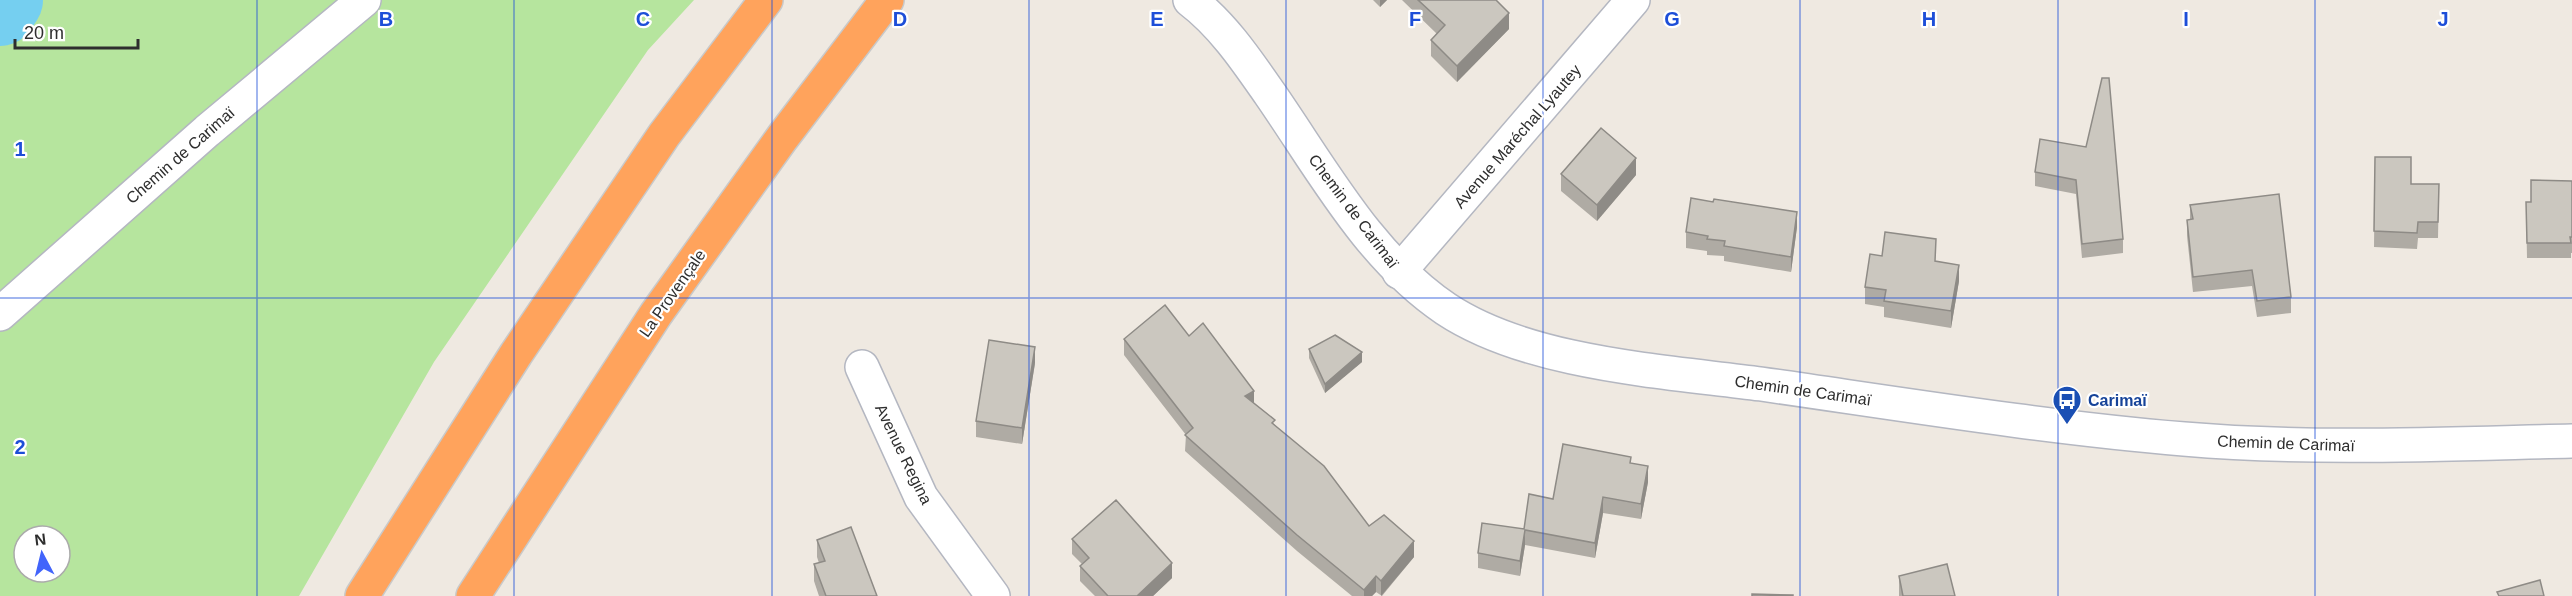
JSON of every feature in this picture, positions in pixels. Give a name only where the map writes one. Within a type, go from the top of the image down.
[{"type":"highway","points":[[362,596],[516,354],[657,144],[766,0]]},
{"type":"highway","name":"La Provençale","points":[[473,596],[657,314],[782,138],[887,0]]},
{"type":"street","name":"Chemin de Carimaï","points":[[0,314],[224,116],[364,0]]},
{"type":"street","name":"Chemin de Carimaï","points":[[1190,0],[1204,10],[1241,52],[1340,198],[1399,272],[1448,310],[1509,340],[1619,364],[1977,415],[2186,440],[2370,446],[2572,441]]},
{"type":"street","name":"Avenue Maréchal Lyautey","points":[[1399,272],[1634,0]]},
{"type":"street","name":"Avenue Regina","points":[[862,367],[921,497],[993,596]]},
{"type":"green space","points":[[0,0],[694,0],[648,50],[434,362],[299,596],[0,596]]},
{"type":"building","points":[[1418,0],[1496,0],[1509,13],[1457,66],[1431,40],[1445,25]]},
{"type":"building","points":[[2102,78],[2109,78],[2123,239],[2082,244],[2076,180],[2035,172],[2040,139],[2086,147]]},
{"type":"building","points":[[1601,128],[1636,158],[1597,205],[1561,174]]},
{"type":"building","points":[[2375,157],[2411,157],[2411,184],[2439,184],[2438,222],[2418,222],[2417,233],[2374,231]]},
{"type":"building","points":[[2531,180],[2572,181],[2571,243],[2527,243],[2526,202],[2531,202]]},
{"type":"building","points":[[2279,194],[2291,297],[2257,301],[2252,270],[2193,277],[2187,220],[2193,219],[2190,205]]},
{"type":"building","points":[[1691,198],[1713,202],[1714,199],[1797,212],[1791,257],[1724,246],[1725,241],[1707,239],[1708,236],[1686,232]]},
{"type":"building","points":[[1885,232],[1936,239],[1935,261],[1959,265],[1951,311],[1884,301],[1886,290],[1865,287],[1870,254],[1882,256]]},
{"type":"building","points":[[1165,305],[1189,336],[1203,323],[1254,391],[1245,396],[1275,420],[1272,423],[1324,466],[1369,526],[1384,515],[1414,541],[1381,581],[1376,576],[1364,590],[1297,535],[1185,435],[1193,428],[1124,339]]},
{"type":"building","points":[[1335,335],[1362,352],[1325,384],[1309,349]]},
{"type":"building","points":[[989,340],[1035,347],[1022,428],[976,421]]},
{"type":"building","points":[[1563,444],[1631,457],[1630,463],[1648,466],[1641,504],[1603,497],[1595,543],[1525,530],[1520,561],[1478,553],[1482,523],[1524,529],[1529,494],[1553,499]]},
{"type":"building","points":[[1116,500],[1172,563],[1137,596],[1108,596],[1080,566],[1089,558],[1072,539]]},
{"type":"building","points":[[851,527],[877,596],[826,596],[814,564],[825,561],[817,540]]},
{"type":"building","points":[[1947,564],[1955,596],[1903,596],[1899,576]]},
{"type":"building","points":[[2540,580],[2544,596],[2499,596],[2497,592]]},
{"type":"building","points":[[1752,594],[1793,595],[1793,596],[1752,596]]},
{"type":"waterway","points":[[0,9],[6,0]]},
{"type":"place","name":"Carimaï","points":[[2067,426]]}]
